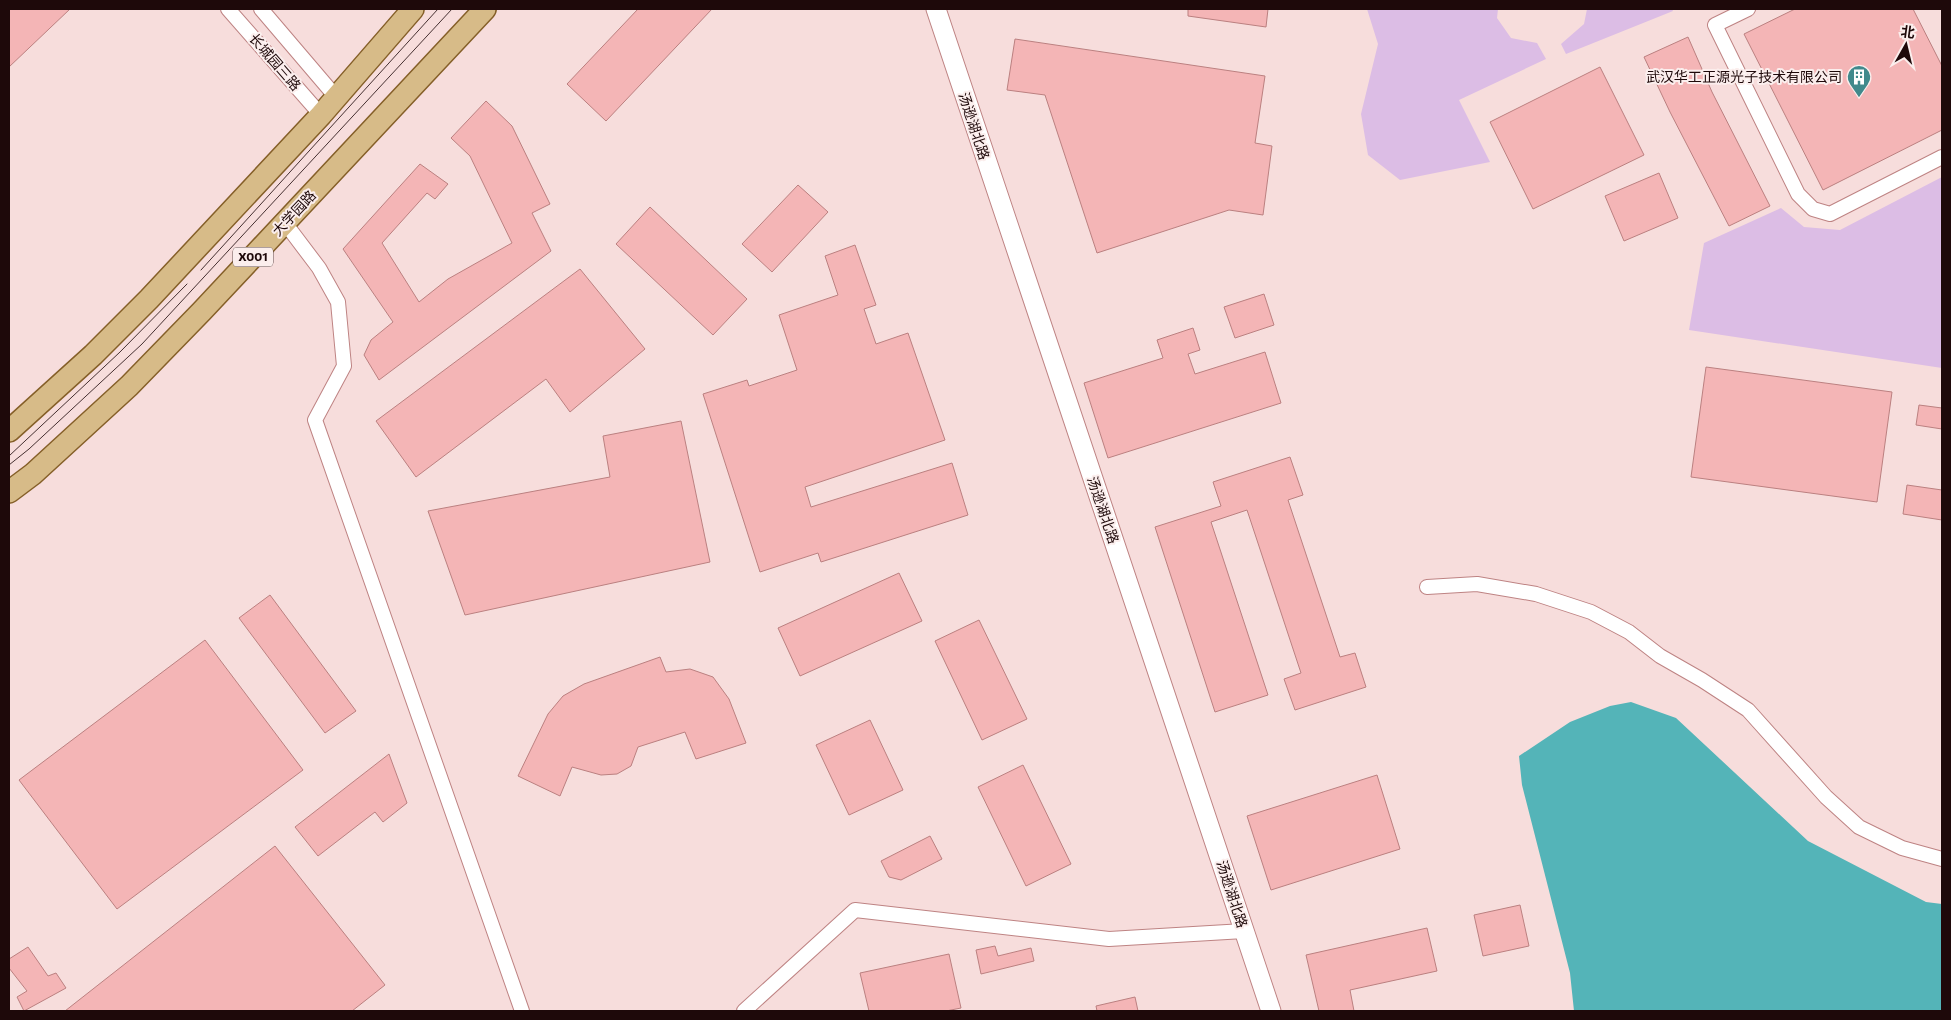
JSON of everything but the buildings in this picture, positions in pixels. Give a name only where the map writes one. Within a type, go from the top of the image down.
[{"type":"main road","points":[[9,431],[121,327],[321,115],[413,9]]},
{"type":"main road","name":"大学园路","points":[[9,492],[33,474],[128,386],[202,311],[485,9]]},
{"type":"main road","name":"汤逊湖北路","points":[[936,9],[1271,1011]]},
{"type":"street","name":"长城园三路","points":[[228,9],[321,115]]},
{"type":"street","name":"长城园三路","points":[[261,9],[336,96]]},
{"type":"street","points":[[1748,9],[1715,25],[1798,194],[1813,209],[1830,214],[1942,157]]},
{"type":"street","points":[[284,223],[319,268],[338,302],[344,366],[315,420],[522,1011]]},
{"type":"street","points":[[1426,587],[1477,584],[1536,594],[1591,612],[1630,632],[1660,656],[1702,680],[1748,710],[1826,797],[1859,827],[1902,848],[1942,860]]},
{"type":"street","points":[[744,1011],[855,910],[1109,939],[1244,931]]},
{"type":"shaded area","points":[[1367,9],[1498,9],[1497,18],[1511,38],[1537,43],[1546,59],[1459,100],[1490,162],[1400,180],[1368,155],[1361,114],[1378,44]]},
{"type":"shaded area","points":[[1587,9],[1672,9],[1673,11],[1566,54],[1561,44],[1584,24]]},
{"type":"shaded area","points":[[1942,177],[1942,368],[1689,330],[1704,243],[1781,208],[1804,227],[1840,230]]},
{"type":"water","points":[[1631,702],[1676,718],[1808,841],[1926,902],[1942,904],[1942,1011],[1574,1011],[1570,973],[1522,785],[1519,756],[1570,722],[1610,706]]},
{"type":"tram line","points":[[201,270],[438,9]]},
{"type":"tram line","points":[[9,465],[29,449],[142,344],[452,9]]},
{"type":"tram line","points":[[9,456],[120,352],[187,284]]},
{"type":"place","name":"武汉华工正源光子技术有限公司","points":[[1859,98]]}]
